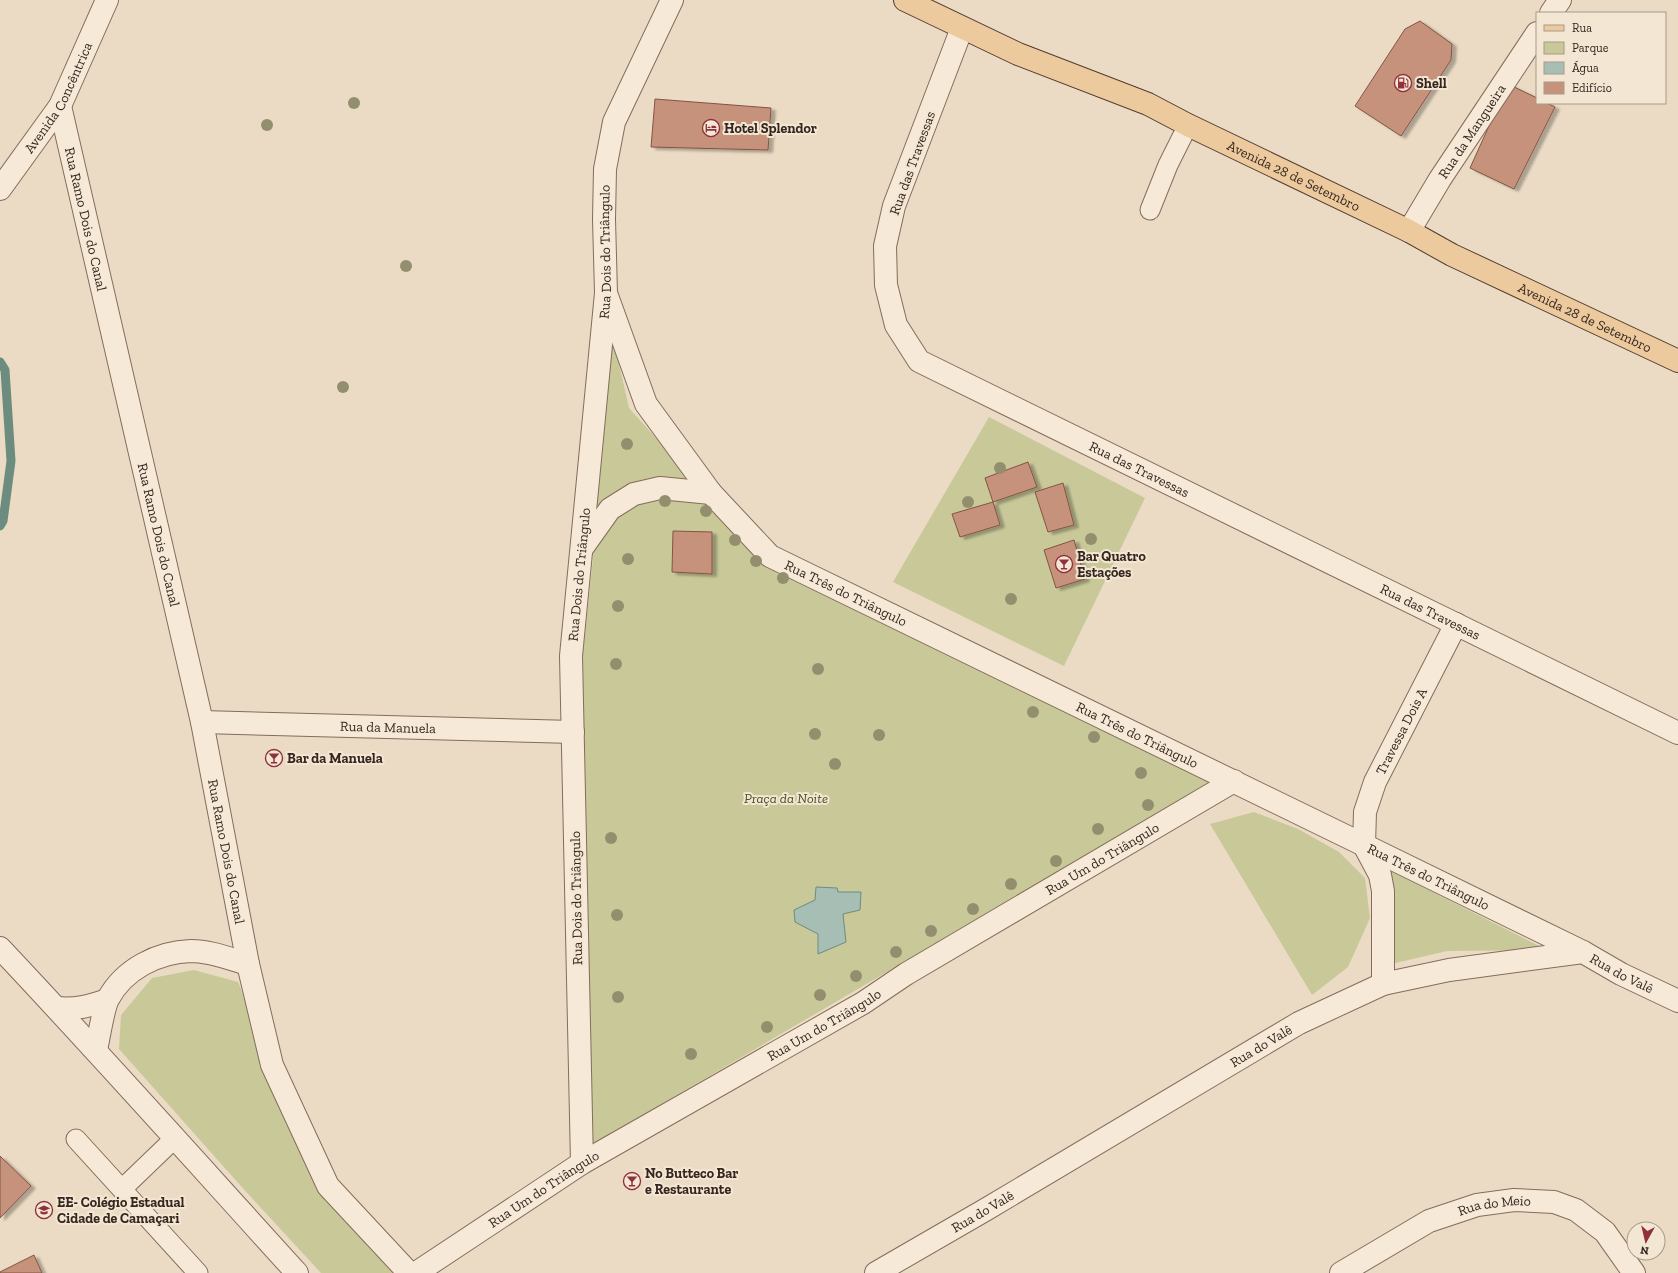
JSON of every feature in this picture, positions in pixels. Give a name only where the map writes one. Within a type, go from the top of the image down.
[{"type":"main road","name":"Avenida 28 de Setembro","points":[[905,0],[1018,54],[1148,104],[1188,125],[1410,231],[1459,258],[1678,361]]},
{"type":"street","name":"Avenida Concêntrica","points":[[0,189],[60,106],[108,0]]},
{"type":"street","name":"Rua Dois do Triângulo","points":[[582,1163],[571,656],[606,293],[604,219],[605,170],[614,122],[672,0]]},
{"type":"street","points":[[1552,12],[1560,0]]},
{"type":"street","name":"Rua das Travessas","points":[[962,28],[894,206],[885,246],[886,285],[896,325],[919,361],[1678,733]]},
{"type":"street","name":"Rua da Mangueira","points":[[1410,231],[1440,179],[1536,35]]},
{"type":"street","name":"Rua Ramo Dois do Canal","points":[[60,106],[202,722],[248,964],[272,1065],[328,1186],[409,1273]]},
{"type":"street","name":"Rua Três do Triângulo","points":[[606,293],[646,404],[711,493],[770,556],[1364,844],[1582,952]]},
{"type":"street","points":[[582,548],[610,509],[634,494],[660,488],[711,493]]},
{"type":"street","name":"Travessa Dois A","points":[[1364,844],[1365,812],[1375,782],[1456,624]]},
{"type":"street","name":"Rua da Manuela","points":[[202,722],[573,732]]},
{"type":"street","name":"Rua Um do Triângulo","points":[[416,1273],[582,1163],[862,1003],[906,974],[1234,782]]},
{"type":"street","points":[[1364,844],[1380,875],[1383,891],[1383,984]]},
{"type":"street","points":[[0,948],[96,1050],[174,1139],[296,1273]]},
{"type":"street","points":[[96,1050],[107,1000],[120,982],[139,966],[160,956],[192,951],[219,955],[248,964]]},
{"type":"street","name":"Rua do Valê","points":[[876,1273],[985,1210],[1299,1022],[1383,984],[1449,970],[1582,952],[1621,974],[1678,1001]]},
{"type":"street","points":[[57,1008],[72,1009],[91,1006],[107,1000]]},
{"type":"street","name":"Rua do Meio","points":[[1340,1273],[1429,1221],[1477,1205],[1514,1200],[1554,1202],[1576,1210],[1605,1232],[1634,1273]]},
{"type":"lane","points":[[1150,210],[1168,165],[1188,125]]},
{"type":"lane","points":[[76,1139],[198,1273]]},
{"type":"lane","points":[[122,1189],[174,1139]]},
{"type":"green space","name":"Praça da Noite","points":[[608,316],[629,408],[772,567],[1213,781],[593,1144],[582,661],[593,559]]},
{"type":"green space","points":[[989,417],[1145,498],[1064,666],[893,582]]},
{"type":"green space","points":[[1254,812],[1298,829],[1339,852],[1365,878],[1370,918],[1348,967],[1312,995],[1210,824]]},
{"type":"green space","points":[[1391,871],[1547,950],[1447,951],[1387,965]]},
{"type":"green space","points":[[194,970],[238,982],[272,1065],[326,1181],[409,1273],[321,1273],[240,1185],[119,1049],[121,1015],[152,978]]},
{"type":"water","points":[[816,887],[837,888],[838,892],[861,892],[860,910],[843,914],[846,942],[818,954],[818,934],[795,922],[794,910],[815,900]]},
{"type":"building","name":"Shell","points":[[1420,21],[1452,44],[1451,60],[1401,136],[1355,106],[1405,29]]},
{"type":"building","points":[[1508,84],[1536,98],[1536,104],[1549,104],[1555,107],[1514,189],[1470,168]]},
{"type":"building","name":"Hotel Splendor","points":[[655,99],[771,108],[768,150],[651,147]]},
{"type":"building","points":[[1028,462],[1037,487],[993,502],[985,478]]},
{"type":"building","points":[[1063,483],[1074,525],[1048,532],[1035,492]]},
{"type":"building","points":[[993,502],[1000,525],[960,537],[952,514]]},
{"type":"building","points":[[673,531],[712,532],[712,574],[672,572]]},
{"type":"building","name":"Bar Quatro Estações","points":[[1074,540],[1085,579],[1056,588],[1044,550]]},
{"type":"building","points":[[0,1156],[31,1186],[0,1218]]},
{"type":"building","points":[[34,1255],[42,1273],[0,1273],[0,1272]]},
{"type":"waterway","points":[[0,362],[5,370],[11,461],[3,521],[0,526]]},
{"type":"place","name":"Shell","points":[[1403,83]]},
{"type":"place","name":"Hotel Splendor","points":[[711,128]]},
{"type":"place","name":"Bar Quatro Estações","points":[[1064,564]]},
{"type":"place","name":"Bar da Manuela","points":[[274,758]]},
{"type":"place","name":"No Butteco Bar e Restaurante","points":[[632,1181]]},
{"type":"place","name":"EE- Colégio Estadual Cidade de Camaçari","points":[[44,1210]]}]
